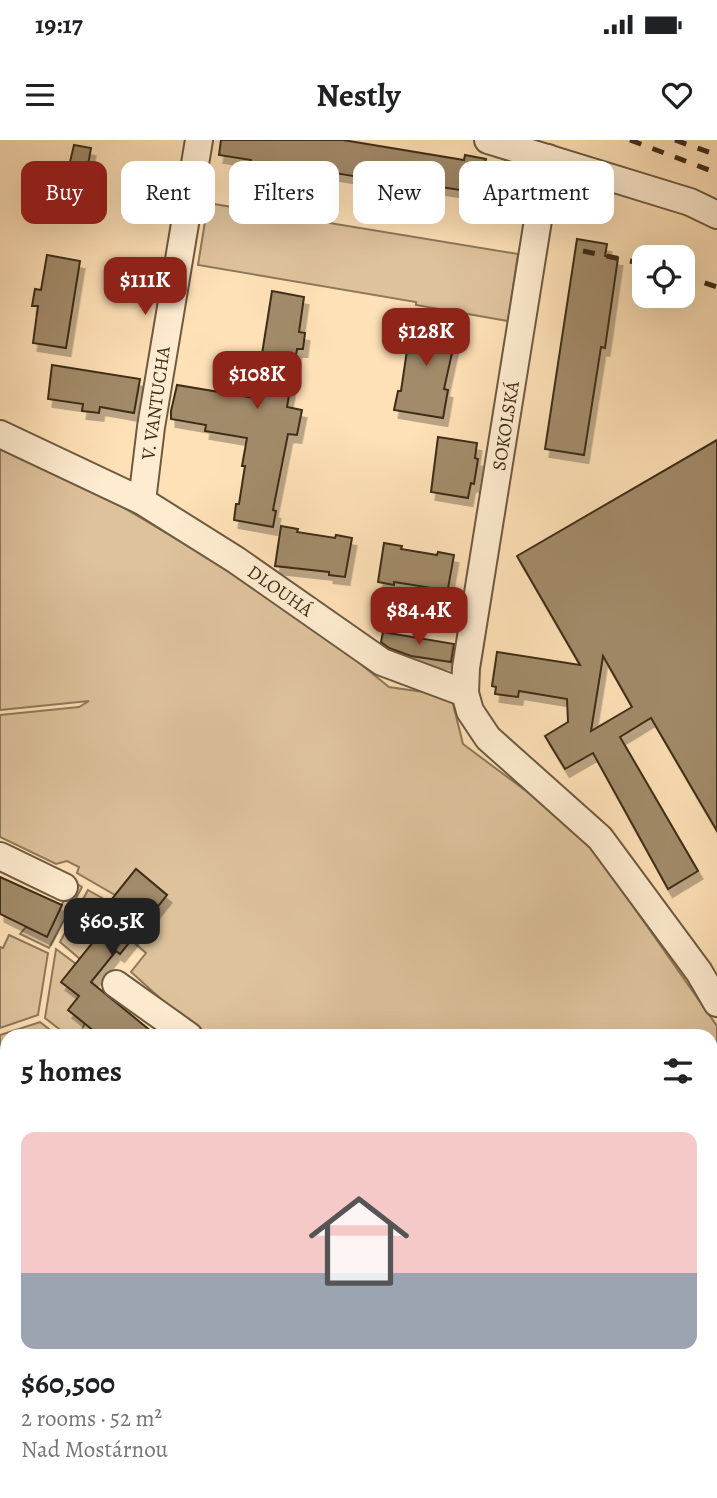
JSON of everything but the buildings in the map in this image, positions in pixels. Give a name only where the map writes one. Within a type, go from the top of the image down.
[{"type":"street","name":"V. VANTUCHA","points":[[142,502],[151,426],[198,140]]},
{"type":"street","points":[[488,140],[690,201],[717,215]]},
{"type":"street","name":"SOKOLSKÁ","points":[[465,693],[466,668],[548,158]]},
{"type":"street","name":"DLOUHÁ","points":[[0,434],[142,502],[236,559],[382,662],[465,693]]},
{"type":"street","points":[[465,693],[470,711],[488,737],[600,838],[699,972],[717,1003]]},
{"type":"street","points":[[0,856],[64,887]]},
{"type":"street","points":[[116,984],[179,1029]]},
{"type":"shaded area","points":[[215,204],[229,206],[229,224],[336,224],[518,254],[508,321],[416,305],[416,302],[198,265],[205,224],[215,224]]},
{"type":"shaded area","points":[[0,449],[121,506],[235,574],[314,626],[389,687],[451,696],[463,744],[581,832],[717,1029],[197,1029],[131,972],[146,953],[131,940],[167,895],[136,869],[115,895],[77,873],[79,867],[67,861],[56,864],[0,837],[0,715],[79,707],[89,701],[0,710]]},
{"type":"shaded area","points":[[73,881],[82,887],[49,948],[20,934],[26,927],[47,936]]},
{"type":"shaded area","points":[[88,890],[109,902],[88,929],[97,937],[80,959],[60,942]]},
{"type":"shaded area","points":[[9,935],[48,953],[38,1015],[0,1028],[0,947],[3,948]]},
{"type":"shaded area","points":[[56,949],[76,964],[62,982],[79,996],[85,1023],[82,1029],[59,1029],[45,1018]]},
{"type":"shaded area","points":[[40,1022],[49,1029],[18,1029]]},
{"type":"railway","points":[[630,140],[717,173]]},
{"type":"railway","points":[[675,140],[717,155]]},
{"type":"railway","points":[[583,251],[632,261]]},
{"type":"railway","points":[[695,279],[717,287]]}]
